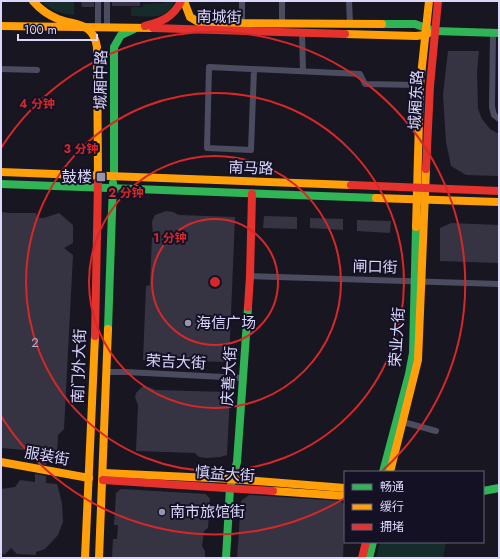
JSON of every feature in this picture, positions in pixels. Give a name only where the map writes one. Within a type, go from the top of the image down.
[{"type":"street","points":[[33,1],[50,15],[87,27]]},
{"type":"street","points":[[98,1],[98,26]]},
{"type":"street","points":[[107,1],[107,26]]},
{"type":"street","name":"南城街","points":[[183,1],[188,14],[195,21],[200,23],[414,24],[425,31]]},
{"type":"street","name":"城厢中路","points":[[114,176],[114,47],[121,35],[137,28],[167,19],[179,8],[183,1]]},
{"type":"street","points":[[242,1],[242,23]]},
{"type":"street","points":[[282,1],[282,24]]},
{"type":"street","points":[[349,1],[350,24]]},
{"type":"street","name":"城厢东路","points":[[416,200],[420,85],[429,1]]},
{"type":"street","name":"城厢东路","points":[[425,200],[430,86],[438,1]]},
{"type":"street","name":"南城街","points":[[1,26],[107,26],[356,35],[425,31],[496,33]]},
{"type":"street","name":"城厢中路","points":[[87,27],[95,35],[97,47],[98,175]]},
{"type":"street","points":[[302,33],[302,71]]},
{"type":"street","points":[[496,33],[496,67],[492,107],[494,115],[499,119]]},
{"type":"street","points":[[254,69],[252,150],[207,148],[209,67],[302,71],[360,74],[365,84],[420,85]]},
{"type":"street","points":[[1,69],[37,70]]},
{"type":"street","name":"南马路","points":[[1,172],[499,191]]},
{"type":"street","name":"南门外大街","points":[[85,558],[96,307],[98,175]]},
{"type":"street","name":"南门外大街","points":[[99,558],[104,477],[114,176]]},
{"type":"street","name":"南马路","points":[[1,184],[499,202]]},
{"type":"street","name":"庆善大街","points":[[226,558],[230,488],[237,462],[243,378],[250,276],[252,194]]},
{"type":"street","name":"荣业大街","points":[[390,471],[418,360],[416,200]]},
{"type":"street","name":"荣业大街","points":[[383,471],[409,374],[413,353],[425,200]]},
{"type":"street","name":"闸口街","points":[[250,276],[499,284]]},
{"type":"street","name":"荣吉大街","points":[[108,372],[243,378]]},
{"type":"street","points":[[403,422],[436,431]]},
{"type":"street","name":"服装街","points":[[1,462],[89,478]]},
{"type":"street","name":"慎益大街","points":[[104,477],[232,479],[344,488]]},
{"type":"street","name":"慎益大街","points":[[104,477],[344,496]]},
{"type":"street","points":[[484,491],[499,488]]},
{"type":"street","points":[[484,495],[499,493]]},
{"type":"street","points":[[362,558],[366,543]]},
{"type":"street","points":[[369,558],[373,543]]},
{"type":"green space","points":[[41,1],[74,1],[74,15],[56,11]]},
{"type":"green space","points":[[166,1],[175,1],[172,7],[162,15],[151,17],[131,16],[131,7],[143,7],[143,4],[165,3]]},
{"type":"green space","points":[[380,543],[446,543],[443,558],[376,558]]},
{"type":"building","points":[[81,1],[94,1],[94,7],[82,7]]},
{"type":"building","points":[[112,1],[140,1],[140,6],[112,6]]},
{"type":"building","points":[[448,51],[479,51],[477,72],[478,109],[482,119],[490,129],[499,134],[499,176],[466,175],[451,166],[446,142],[443,95]]},
{"type":"building","name":"海信广场","points":[[166,211],[179,215],[235,217],[229,362],[143,360],[146,286],[150,285],[153,237],[152,221],[155,215]]},
{"type":"building","points":[[1,212],[36,213],[37,218],[44,218],[59,213],[73,225],[73,243],[64,248],[73,255],[64,429],[58,435],[57,453],[47,452],[46,465],[36,463],[37,451],[1,448]]},
{"type":"building","points":[[264,216],[297,217],[297,229],[263,228]]},
{"type":"building","points":[[310,218],[343,219],[343,230],[310,228]]},
{"type":"building","points":[[357,220],[391,221],[390,233],[357,231]]},
{"type":"building","points":[[451,223],[499,225],[499,263],[440,261],[440,228]]},
{"type":"building","points":[[146,386],[156,390],[228,392],[230,394],[227,455],[206,458],[199,457],[195,453],[136,451],[138,405],[135,397],[136,393],[142,387]]},
{"type":"building","points":[[35,474],[46,476],[46,483],[57,484],[62,503],[63,522],[58,535],[45,549],[36,552],[36,555],[17,554],[11,548],[4,555],[1,552],[1,489],[15,487],[20,480],[35,482]]},
{"type":"building","name":"南市旅馆街","points":[[121,489],[206,494],[210,499],[208,528],[204,531],[202,546],[205,551],[205,558],[112,558],[113,539],[117,539],[118,525],[114,525],[116,493]]},
{"type":"building","points":[[249,495],[341,501],[344,505],[343,558],[237,558],[241,501]]},
{"type":"traffic: fast","points":[[382,24],[415,24],[434,31],[499,33]]},
{"type":"traffic: fast","points":[[114,176],[114,47],[121,35],[134,29]]},
{"type":"traffic: fast","points":[[108,329],[113,183]]},
{"type":"traffic: fast","points":[[1,184],[376,198]]},
{"type":"traffic: fast","points":[[383,471],[409,374],[413,353],[416,227]]},
{"type":"traffic: fast","points":[[226,558],[230,488],[237,462],[248,307]]},
{"type":"traffic: fast","points":[[484,491],[499,488]]},
{"type":"traffic: fast","points":[[369,558],[373,543]]},
{"type":"traffic: slow","points":[[33,1],[44,12],[88,29],[95,39],[97,47],[98,175]]},
{"type":"traffic: slow","points":[[184,1],[190,17],[200,23],[382,24]]},
{"type":"traffic: slow","points":[[416,227],[420,85],[429,1]]},
{"type":"traffic: slow","points":[[1,26],[153,28]]},
{"type":"traffic: slow","points":[[345,34],[416,36],[429,33]]},
{"type":"traffic: slow","points":[[390,471],[418,360],[426,169]]},
{"type":"traffic: slow","points":[[1,172],[351,185]]},
{"type":"traffic: slow","points":[[376,198],[499,202]]},
{"type":"traffic: slow","points":[[99,558],[108,329]]},
{"type":"traffic: slow","points":[[85,558],[95,336]]},
{"type":"traffic: slow","points":[[1,462],[89,478]]},
{"type":"traffic: slow","points":[[104,473],[232,479],[344,488]]},
{"type":"traffic: slow","points":[[273,491],[344,496]]},
{"type":"traffic: jam","points":[[145,26],[156,23],[171,15],[181,1]]},
{"type":"traffic: jam","points":[[426,169],[430,86],[438,1]]},
{"type":"traffic: jam","points":[[153,28],[345,34]]},
{"type":"traffic: jam","points":[[95,336],[98,182]]},
{"type":"traffic: jam","points":[[351,185],[499,191]]},
{"type":"traffic: jam","points":[[248,307],[252,194]]},
{"type":"traffic: jam","points":[[103,480],[273,491]]},
{"type":"traffic: jam","points":[[362,558],[366,543]]},
{"type":"place","name":"鼓楼","points":[[101,177]]},
{"type":"place","name":"海信广场","points":[[188,323]]},
{"type":"place","name":"南市旅馆街","points":[[162,512]]}]
